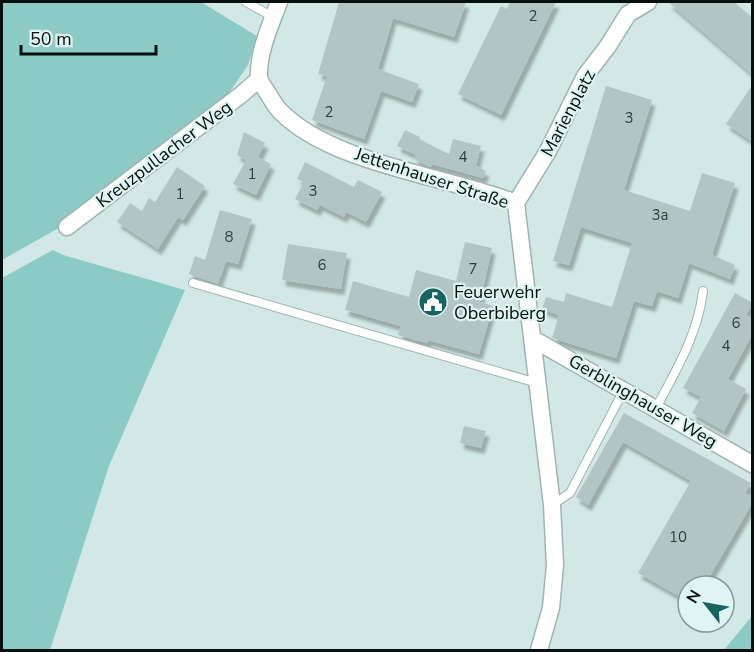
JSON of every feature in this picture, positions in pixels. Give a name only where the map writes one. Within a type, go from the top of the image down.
[{"type":"street","name":"Marienplatz","points":[[516,203],[548,151],[585,76],[608,46],[628,14],[648,2]]},
{"type":"street","points":[[259,79],[260,62],[276,9]]},
{"type":"street","name":"Jettenhauser Straße","points":[[259,79],[280,111],[312,135],[353,154],[516,203],[552,505],[555,565],[551,608],[539,651]]},
{"type":"street","name":"Kreuzpullacher Weg","points":[[67,227],[259,79]]},
{"type":"street","name":"Gerblinghauser Weg","points":[[533,339],[753,464]]},
{"type":"lane","points":[[246,2],[276,9]]},
{"type":"lane","points":[[193,283],[537,383]]},
{"type":"lane","points":[[656,408],[686,353],[700,312],[703,291]]},
{"type":"lane","points":[[552,505],[570,493],[624,390]]},
{"type":"shaded area","points":[[2,2],[201,2],[257,36],[248,65],[224,100],[64,225],[2,260]]},
{"type":"shaded area","points":[[53,250],[63,255],[185,290],[109,466],[50,650],[2,650],[2,278]]},
{"type":"shaded area","points":[[752,616],[752,650],[724,650]]},
{"type":"building","points":[[339,2],[466,2],[454,37],[393,18],[378,69],[419,84],[412,102],[381,91],[364,139],[312,120],[327,76],[318,74]]},
{"type":"building","points":[[510,2],[556,2],[501,115],[458,94],[501,6],[507,9]]},
{"type":"building","points":[[668,2],[734,2],[753,18],[753,75]]},
{"type":"building","points":[[753,84],[753,142],[726,124]]},
{"type":"building","points":[[606,86],[652,100],[624,190],[690,211],[702,173],[735,183],[712,255],[735,265],[730,279],[689,263],[678,298],[657,291],[652,306],[634,301],[616,358],[552,338],[559,315],[542,309],[546,297],[564,302],[566,293],[612,307],[632,243],[581,227],[569,265],[553,261]]},
{"type":"building","points":[[405,130],[449,154],[453,139],[481,146],[476,166],[486,171],[483,178],[432,164],[431,167],[414,159],[416,155],[397,146]]},
{"type":"building","points":[[244,132],[265,143],[258,157],[271,164],[256,195],[233,184],[246,160],[237,155]]},
{"type":"building","points":[[305,162],[354,187],[358,180],[382,192],[366,222],[346,212],[344,217],[320,205],[317,210],[295,199],[304,182],[297,179]]},
{"type":"building","points":[[177,167],[205,186],[183,220],[178,217],[158,249],[117,222],[130,203],[142,211],[149,198],[155,202]]},
{"type":"building","points":[[220,210],[252,219],[238,264],[226,261],[218,284],[189,274],[195,256],[205,260]]},
{"type":"building","points":[[465,242],[492,248],[480,302],[493,306],[479,354],[428,340],[427,343],[398,335],[401,326],[345,310],[353,281],[409,297],[416,270],[456,281]]},
{"type":"building","points":[[288,244],[347,253],[341,289],[282,280]]},
{"type":"building","points":[[735,293],[753,303],[746,315],[753,319],[753,333],[728,379],[746,389],[724,431],[692,413],[701,397],[683,388]]},
{"type":"building","points":[[624,413],[751,483],[745,493],[753,497],[753,502],[711,574],[676,574],[676,594],[638,573],[691,481],[623,442],[588,505],[576,497]]},
{"type":"building","points":[[464,426],[486,431],[481,448],[460,443]]},
{"type":"place","name":"Feuerwehr Oberbiberg","points":[[433,302]]}]
